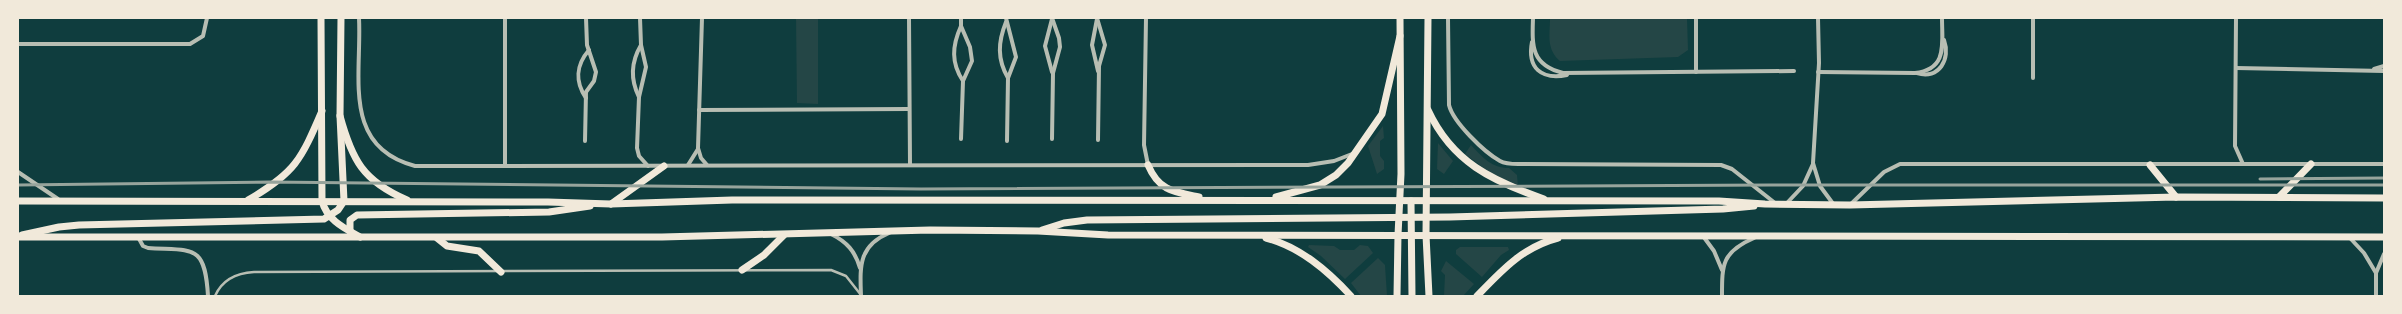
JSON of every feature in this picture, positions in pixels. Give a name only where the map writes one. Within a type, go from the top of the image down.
[{"type":"main road","points":[[321,18],[322,201],[324,210],[330,217],[360,237]]},
{"type":"main road","points":[[18,237],[59,226],[302,221],[330,217],[338,210],[344,201],[340,116],[341,18]]},
{"type":"main road","points":[[1398,296],[1398,235],[1400,201],[1400,18]]},
{"type":"main road","points":[[1429,19],[1426,201],[1429,296]]},
{"type":"main road","points":[[1262,200],[1304,191],[1320,185],[1343,169],[1382,114],[1400,36]]},
{"type":"main road","points":[[1427,107],[1439,132],[1451,148],[1478,170],[1517,190],[1550,202]]},
{"type":"main road","points":[[246,201],[266,190],[298,163],[322,111]]},
{"type":"main road","points":[[340,116],[352,154],[365,174],[382,188],[411,201]]},
{"type":"main road","points":[[2278,197],[2311,164]]},
{"type":"main road","points":[[1148,165],[1153,176],[1162,186],[1175,192],[1213,200]]},
{"type":"main road","points":[[2150,165],[2176,197]]},
{"type":"main road","points":[[611,204],[664,166]]},
{"type":"main road","points":[[18,202],[411,201],[611,204],[725,200],[1262,200],[1550,202],[1719,201],[1765,204],[1850,205],[2176,197],[2384,198]]},
{"type":"main road","points":[[1412,201],[1412,296]]},
{"type":"main road","points":[[350,231],[350,220],[357,215],[549,212],[598,204]]},
{"type":"main road","points":[[1038,231],[1064,223],[1087,220],[1426,217],[1722,209],[1765,204]]},
{"type":"main road","points":[[18,237],[437,238],[1038,231],[1087,234],[1257,235],[1569,236],[1702,234],[1756,237],[2384,237]]},
{"type":"main road","points":[[742,270],[764,255],[784,235]]},
{"type":"main road","points":[[1257,235],[1294,247],[1323,270],[1351,296]]},
{"type":"main road","points":[[1477,296],[1508,263],[1520,254],[1544,243],[1569,236]]},
{"type":"main road","points":[[437,238],[447,246],[479,251],[501,272]]},
{"type":"street","points":[[18,44],[190,44],[204,36],[207,18]]},
{"type":"street","points":[[359,18],[359,107],[367,129],[381,148],[393,157],[415,166],[910,164],[1308,165],[1334,161],[1354,153]]},
{"type":"street","points":[[505,18],[505,166]]},
{"type":"street","points":[[586,18],[589,50],[596,72],[594,81],[587,90],[586,141]]},
{"type":"street","points":[[640,18],[641,45],[646,67],[639,97],[637,151],[648,166]]},
{"type":"street","points":[[702,18],[698,148],[701,158],[707,165]]},
{"type":"street","points":[[909,18],[910,164]]},
{"type":"street","points":[[961,18],[961,26],[972,57],[971,66],[963,81],[961,139]]},
{"type":"street","points":[[1052,18],[1060,38],[1060,47],[1053,73],[1052,139]]},
{"type":"street","points":[[1052,18],[1045,46],[1047,60],[1053,73]]},
{"type":"street","points":[[1097,18],[1105,45],[1098,71]]},
{"type":"street","points":[[1097,18],[1092,45],[1098,71],[1098,140]]},
{"type":"street","points":[[1146,18],[1144,145],[1148,165]]},
{"type":"street","points":[[1448,18],[1450,105],[1452,114],[1472,138],[1500,161],[1524,164],[1721,165],[1732,169],[1777,204]]},
{"type":"street","points":[[1533,18],[1530,55],[1536,68],[1550,76],[1571,74],[1794,71]]},
{"type":"street","points":[[1696,18],[1696,72]]},
{"type":"street","points":[[1818,18],[1818,72],[1813,163],[1820,186],[1834,205]]},
{"type":"street","points":[[1818,72],[1928,74],[1940,68],[1947,57],[1942,37],[1942,18]]},
{"type":"street","points":[[2033,18],[2033,78]]},
{"type":"street","points":[[2236,18],[2235,146],[2243,164]]},
{"type":"street","points":[[1006,20],[1016,52],[1016,61],[1008,78],[1007,141]]},
{"type":"street","points":[[1006,20],[1001,36],[999,51],[1001,65],[1008,78]]},
{"type":"street","points":[[961,26],[955,39],[953,54],[956,68],[963,81]]},
{"type":"street","points":[[1532,38],[1536,54],[1545,65],[1556,71],[1571,74]]},
{"type":"street","points":[[639,97],[633,82],[632,67],[641,45]]},
{"type":"street","points":[[586,98],[582,92],[578,77],[580,62],[589,50]]},
{"type":"street","points":[[2369,70],[2384,66]]},
{"type":"street","points":[[2236,68],[2384,71]]},
{"type":"street","points":[[699,110],[909,109]]},
{"type":"street","points":[[688,165],[698,148]]},
{"type":"street","points":[[1786,204],[1803,186],[1813,163]]},
{"type":"street","points":[[1850,205],[1888,168],[1900,164],[2384,164]]},
{"type":"street","points":[[18,172],[62,201]]},
{"type":"street","points":[[860,268],[869,246],[875,240],[892,232]]},
{"type":"street","points":[[829,233],[846,243],[852,250],[860,268],[861,295]]},
{"type":"street","points":[[1702,234],[1714,251],[1722,270],[1722,296]]},
{"type":"street","points":[[138,237],[143,246],[148,248],[187,250],[197,256],[206,271],[208,296]]},
{"type":"street","points":[[1722,270],[1730,251],[1756,237]]},
{"type":"street","points":[[2349,237],[2364,253],[2376,272]]},
{"type":"street","points":[[2376,296],[2376,272],[2384,254]]},
{"type":"lane","points":[[215,296],[230,279],[247,273],[742,270],[831,270],[846,276],[861,295]]},
{"type":"shaded area","points":[[796,18],[818,18],[818,104],[797,103]]},
{"type":"shaded area","points":[[1550,18],[1687,18],[1688,50],[1678,57],[1560,61],[1551,47],[1549,36]]},
{"type":"shaded area","points":[[1383,126],[1384,138],[1380,141],[1380,156],[1384,161],[1384,169],[1377,174],[1368,146]]},
{"type":"shaded area","points":[[1438,143],[1453,161],[1444,174],[1437,169]]},
{"type":"shaded area","points":[[1471,145],[1488,161],[1503,168],[1509,168],[1517,175],[1518,187],[1497,178],[1465,154]]},
{"type":"shaded area","points":[[1309,245],[1334,246],[1340,250],[1354,250],[1360,245],[1368,246],[1373,253],[1345,279],[1321,256],[1308,247]]},
{"type":"shaded area","points":[[1460,247],[1508,247],[1509,250],[1501,255],[1482,277],[1456,254],[1456,250]]},
{"type":"shaded area","points":[[1378,258],[1385,265],[1387,296],[1361,296],[1351,283]]},
{"type":"shaded area","points":[[1446,261],[1474,284],[1463,296],[1444,296],[1445,275],[1441,271]]},
{"type":"railway","points":[[2260,179],[2384,178]]},
{"type":"railway","points":[[18,185],[270,182],[921,189],[1770,185],[2384,185]]}]
